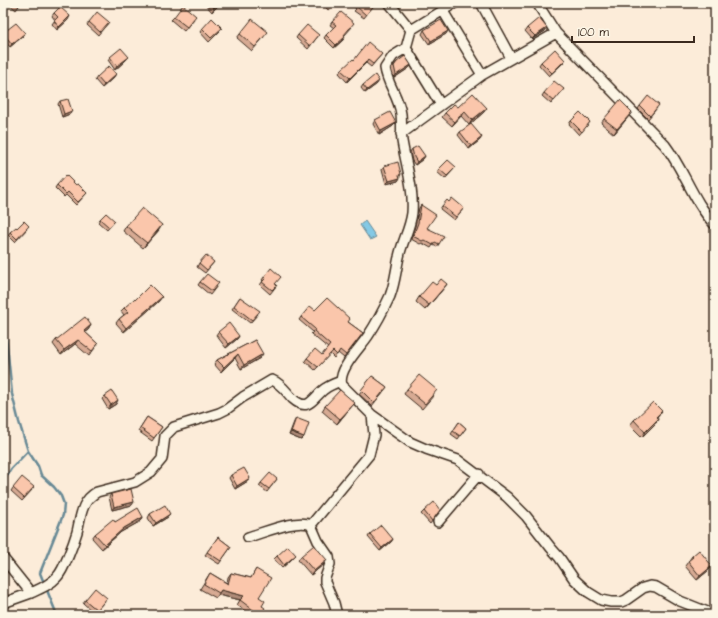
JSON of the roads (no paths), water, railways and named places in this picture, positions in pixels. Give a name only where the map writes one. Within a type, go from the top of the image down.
[{"type":"street","points":[[389,3],[411,30]]},
{"type":"street","points":[[3,603],[50,584],[58,577],[77,532],[80,515],[87,500],[97,492],[135,482],[152,472],[162,459],[165,436],[174,427],[219,413],[272,380],[300,404],[304,405],[314,400],[326,388],[341,381],[347,364],[368,336],[390,296],[396,277],[399,257],[410,225],[412,201],[402,134],[401,113],[387,78],[385,68],[393,56],[406,48],[411,30],[455,3]]},
{"type":"street","points":[[481,3],[511,58]]},
{"type":"street","points":[[538,3],[556,33],[665,145],[678,165],[694,197],[714,220]]},
{"type":"street","points":[[443,11],[482,75]]},
{"type":"street","points":[[402,134],[482,75],[556,33]]},
{"type":"street","points":[[406,48],[442,105]]},
{"type":"street","points":[[341,381],[346,391],[372,415],[410,442],[458,460],[507,497],[526,516],[559,557],[574,579],[588,592],[601,600],[621,602],[643,588],[650,586],[656,587],[680,601],[715,615]]},
{"type":"street","points":[[311,525],[370,455],[374,435],[372,415]]},
{"type":"street","points":[[438,522],[478,474]]},
{"type":"street","points":[[248,538],[303,522],[311,525],[318,540],[329,557],[330,564],[325,582],[334,603],[337,615]]},
{"type":"street","points":[[3,558],[33,592]]},
{"type":"water","points":[[365,221],[376,237],[370,240],[360,225]]},
{"type":"waterway","points":[[3,317],[12,394],[28,451],[38,466],[41,475],[54,487],[61,496],[64,504],[63,515],[40,573],[57,615]]},
{"type":"waterway","points":[[3,483],[11,469],[28,451]]}]
